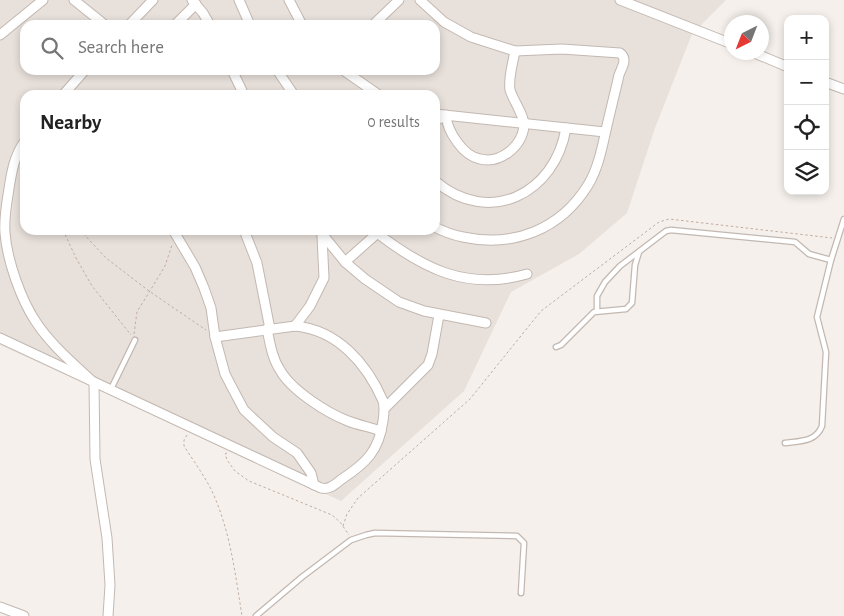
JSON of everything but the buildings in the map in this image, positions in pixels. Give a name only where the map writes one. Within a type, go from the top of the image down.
[{"type":"street","points":[[0,35],[43,0]]},
{"type":"street","points":[[74,0],[99,20]]},
{"type":"street","points":[[133,20],[153,0]]},
{"type":"street","points":[[239,0],[248,20]]},
{"type":"street","points":[[289,0],[299,20]]},
{"type":"street","points":[[378,20],[399,0]]},
{"type":"street","points":[[420,0],[444,22],[471,37],[515,51],[562,49],[597,51],[622,55],[625,60],[619,75],[602,148],[589,184],[568,210],[541,229],[513,239],[472,239],[445,233],[440,230]]},
{"type":"street","points":[[620,0],[724,41]]},
{"type":"street","points":[[180,20],[194,2],[207,20]]},
{"type":"street","points":[[446,115],[447,123],[457,141],[472,155],[480,159],[503,157],[511,151],[521,135],[525,124],[510,88],[515,51]]},
{"type":"street","points":[[769,59],[784,65]]},
{"type":"street","points":[[67,90],[81,75]]},
{"type":"street","points":[[234,75],[242,90]]},
{"type":"street","points":[[280,75],[291,90]]},
{"type":"street","points":[[350,75],[372,90]]},
{"type":"street","points":[[829,83],[844,89]]},
{"type":"street","points":[[440,114],[605,132]]},
{"type":"street","points":[[440,118],[446,115]]},
{"type":"street","points":[[440,185],[448,192],[466,198],[490,202],[514,198],[527,193],[538,184],[557,157],[564,140],[566,128]]},
{"type":"street","points":[[20,147],[15,159],[3,206],[3,236],[19,290],[35,322],[50,340],[94,383],[95,459],[107,538],[109,566],[108,616]]},
{"type":"street","points":[[176,235],[195,267],[204,288],[225,374],[244,410],[274,437],[297,453],[311,473],[314,485]]},
{"type":"street","points":[[246,235],[258,263],[273,356],[279,369],[287,380],[326,410],[347,421],[382,430]]},
{"type":"street","points":[[295,326],[310,306],[324,278],[321,235]]},
{"type":"street","points":[[323,235],[345,262],[365,280],[399,302],[439,315],[486,323]]},
{"type":"street","points":[[345,262],[376,235]]},
{"type":"street","points":[[382,235],[403,254],[439,271],[481,281],[498,281],[527,274]]},
{"type":"street","points":[[384,408],[428,365],[432,354],[439,315]]},
{"type":"street","points":[[0,338],[323,489],[328,488],[355,469],[374,451],[382,430],[384,408],[381,396],[367,371],[349,350],[322,333],[305,327],[295,326],[215,337]]},
{"type":"street","points":[[0,607],[24,616]]},
{"type":"lane","points":[[786,443],[811,438],[820,432],[822,426],[826,352],[817,317],[831,260],[844,219]]},
{"type":"lane","points":[[597,311],[597,296],[605,282],[620,266],[662,232],[671,230],[795,242],[809,254],[831,260]]},
{"type":"lane","points":[[556,346],[561,345],[597,311],[626,309],[631,305],[635,265],[639,252]]},
{"type":"lane","points":[[110,390],[135,340]]},
{"type":"lane","points":[[256,616],[302,577],[352,540],[375,533],[517,536],[524,543],[521,592]]},
{"type":"path","points":[[343,526],[347,514],[358,498],[470,398],[541,311],[660,222],[669,219],[838,238]]},
{"type":"path","points":[[65,235],[92,286],[135,340]]},
{"type":"path","points":[[85,235],[106,258],[215,337]]},
{"type":"path","points":[[135,340],[133,332],[137,312],[165,266],[172,244],[181,244]]},
{"type":"path","points":[[190,428],[184,440],[184,446],[210,488],[224,522],[233,552],[242,616]]},
{"type":"path","points":[[233,448],[225,454],[226,460],[235,471],[249,481],[332,515],[343,526],[352,540]]},
{"type":"shaded area","points":[[0,0],[726,0],[692,34],[655,128],[627,213],[579,254],[511,292],[464,391],[341,501],[0,345]]}]
